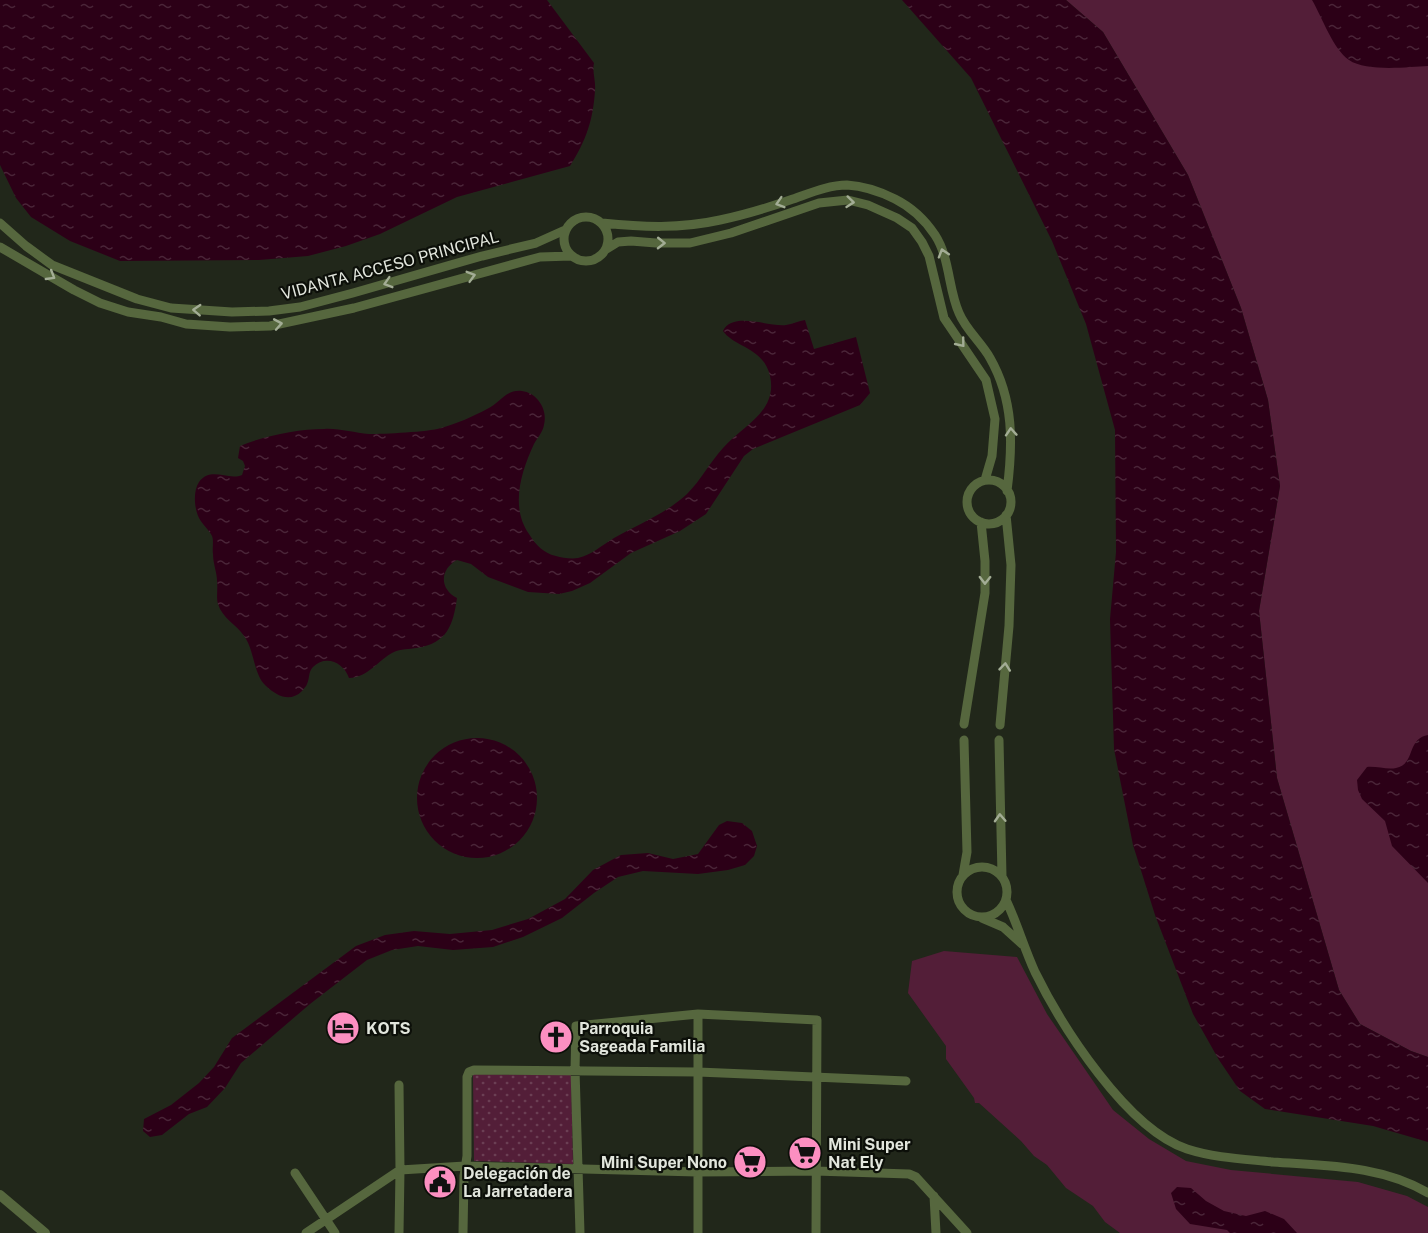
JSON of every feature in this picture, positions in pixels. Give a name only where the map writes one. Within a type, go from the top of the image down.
[{"type":"street","name":"VIDANTA ACCESO PRINCIPAL","points":[[0,223],[52,266],[82,278],[137,299],[171,308],[232,312],[300,307],[536,243],[565,230],[574,219],[581,216],[589,216],[602,223],[666,227],[696,225],[750,213],[826,188],[846,185],[873,188],[907,205],[928,225],[942,248],[954,303],[961,320],[990,357],[1002,384],[1010,419],[1012,450],[1007,491],[1011,503],[1006,515],[1011,565],[1010,596],[1000,725]]},
{"type":"street","points":[[0,247],[74,290],[100,303],[129,312],[186,324],[230,327],[270,326],[354,308],[540,257],[571,256],[581,261],[588,261],[595,259],[618,242],[690,243],[819,203],[848,200],[868,205],[897,218],[912,228],[929,256],[944,318],[986,380],[995,419],[992,456],[985,480]]},
{"type":"street","points":[[602,223],[608,236],[605,250]]},
{"type":"street","points":[[565,230],[564,245],[571,256]]},
{"type":"street","points":[[1006,515],[995,523],[981,522],[970,513],[967,500],[973,487],[985,480],[998,482],[1007,491]]},
{"type":"street","points":[[964,724],[985,593],[981,522]]},
{"type":"street","points":[[963,740],[967,852],[963,875]]},
{"type":"street","points":[[999,740],[1002,876]]},
{"type":"street","points":[[1023,945],[1003,927],[966,912],[957,899],[956,891],[963,875],[975,867],[983,866],[997,871],[1002,876],[1006,884],[1006,900],[1023,945],[1062,1022],[1117,1096],[1141,1121],[1162,1137],[1186,1148],[1237,1159],[1340,1165],[1364,1170],[1389,1176],[1428,1193]]},
{"type":"street","points":[[982,918],[997,913],[1006,900]]},
{"type":"street","points":[[698,1014],[698,1233]]},
{"type":"street","points":[[580,1233],[575,1070],[576,1026],[698,1014],[817,1020],[816,1233]]},
{"type":"street","points":[[463,1233],[467,1077],[469,1072],[474,1070],[698,1072],[906,1081]]},
{"type":"street","points":[[399,1085],[399,1233]]},
{"type":"street","points":[[306,1233],[400,1170],[465,1166],[698,1172],[815,1171],[909,1174],[916,1177],[967,1233]]},
{"type":"street","points":[[295,1173],[335,1233]]},
{"type":"street","points":[[0,1196],[45,1233]]},
{"type":"street","points":[[934,1196],[936,1233]]},
{"type":"shaded area","points":[[1066,0],[1428,0],[1428,1057],[1411,1051],[1360,1024],[1339,990],[1277,778],[1259,611],[1280,486],[1268,400],[1241,308],[1188,175],[1103,32]]},
{"type":"shaded area","points":[[944,951],[1017,957],[1047,1014],[1113,1110],[1149,1139],[1186,1161],[1231,1170],[1358,1182],[1407,1196],[1428,1207],[1428,1233],[1120,1233],[1105,1222],[1093,1206],[1066,1188],[1047,1165],[1034,1156],[979,1103],[975,1103],[974,1098],[946,1059],[946,1046],[908,993],[912,961]]},
{"type":"shaded area","points":[[473,1074],[571,1075],[573,1164],[474,1161]]},
{"type":"water","points":[[0,0],[547,0],[594,63],[595,87],[592,111],[588,130],[570,166],[457,197],[380,234],[346,246],[308,256],[259,260],[120,261],[70,241],[31,217],[16,198],[0,165]]},
{"type":"water","points":[[902,0],[1066,0],[1103,32],[1188,175],[1241,308],[1268,400],[1280,486],[1259,611],[1277,778],[1339,990],[1360,1024],[1411,1051],[1428,1057],[1428,1142],[1373,1126],[1265,1109],[1240,1091],[1193,1014],[1155,915],[1133,845],[1114,749],[1110,619],[1116,552],[1115,430],[1086,324],[1052,241],[971,78]]},
{"type":"water","points":[[1312,0],[1428,0],[1428,66],[1399,68],[1356,64],[1343,55],[1333,41]]},
{"type":"water","points":[[805,320],[814,349],[856,337],[870,393],[860,405],[753,449],[744,456],[706,514],[680,531],[631,553],[590,583],[559,594],[528,592],[488,577],[471,564],[457,560],[447,568],[444,579],[447,590],[457,598],[450,625],[442,637],[427,646],[394,652],[356,677],[349,678],[343,668],[334,662],[318,663],[311,669],[307,685],[293,697],[284,697],[266,686],[256,669],[248,642],[220,609],[217,601],[213,538],[197,514],[195,495],[199,482],[204,477],[214,474],[242,475],[245,466],[238,458],[240,446],[270,436],[314,429],[335,429],[369,434],[435,429],[476,414],[512,392],[527,392],[537,398],[543,408],[545,419],[529,455],[522,478],[519,501],[523,524],[534,542],[551,555],[570,558],[583,557],[679,501],[692,489],[723,448],[764,409],[771,389],[767,367],[762,359],[723,331],[728,325],[734,322],[752,321],[786,325]]},
{"type":"water","points":[[1428,735],[1428,883],[1392,846],[1385,821],[1362,799],[1357,780],[1367,767],[1396,768],[1402,766],[1417,741]]},
{"type":"water","points":[[477,738],[500,742],[520,755],[533,775],[537,798],[533,821],[520,841],[500,854],[477,858],[454,854],[434,841],[421,821],[417,798],[421,775],[434,755],[454,742]]},
{"type":"water","points":[[727,821],[742,823],[752,831],[757,846],[754,856],[745,865],[698,874],[643,871],[618,877],[562,918],[523,937],[493,947],[453,950],[418,946],[392,950],[367,960],[310,1004],[241,1063],[225,1088],[207,1107],[189,1114],[162,1135],[150,1137],[143,1131],[144,1119],[171,1105],[199,1083],[214,1067],[232,1038],[356,946],[385,935],[414,931],[450,934],[492,930],[528,919],[565,899],[593,870],[621,855],[648,853],[673,859],[698,854],[719,825]]},
{"type":"water","points":[[1177,1187],[1191,1188],[1206,1201],[1224,1211],[1246,1216],[1265,1211],[1284,1219],[1297,1233],[1230,1233],[1227,1230],[1190,1224],[1176,1209],[1171,1193]]},
{"type":"place","name":"KOTS","points":[[343,1028]]},
{"type":"place","name":"Parroquia Sageada Familia","points":[[556,1037]]},
{"type":"place","name":"Mini Super Nat Ely","points":[[805,1153]]},
{"type":"place","name":"Mini Super Nono","points":[[750,1162]]},
{"type":"place","name":"Delegación de La Jarretadera","points":[[440,1182]]}]
